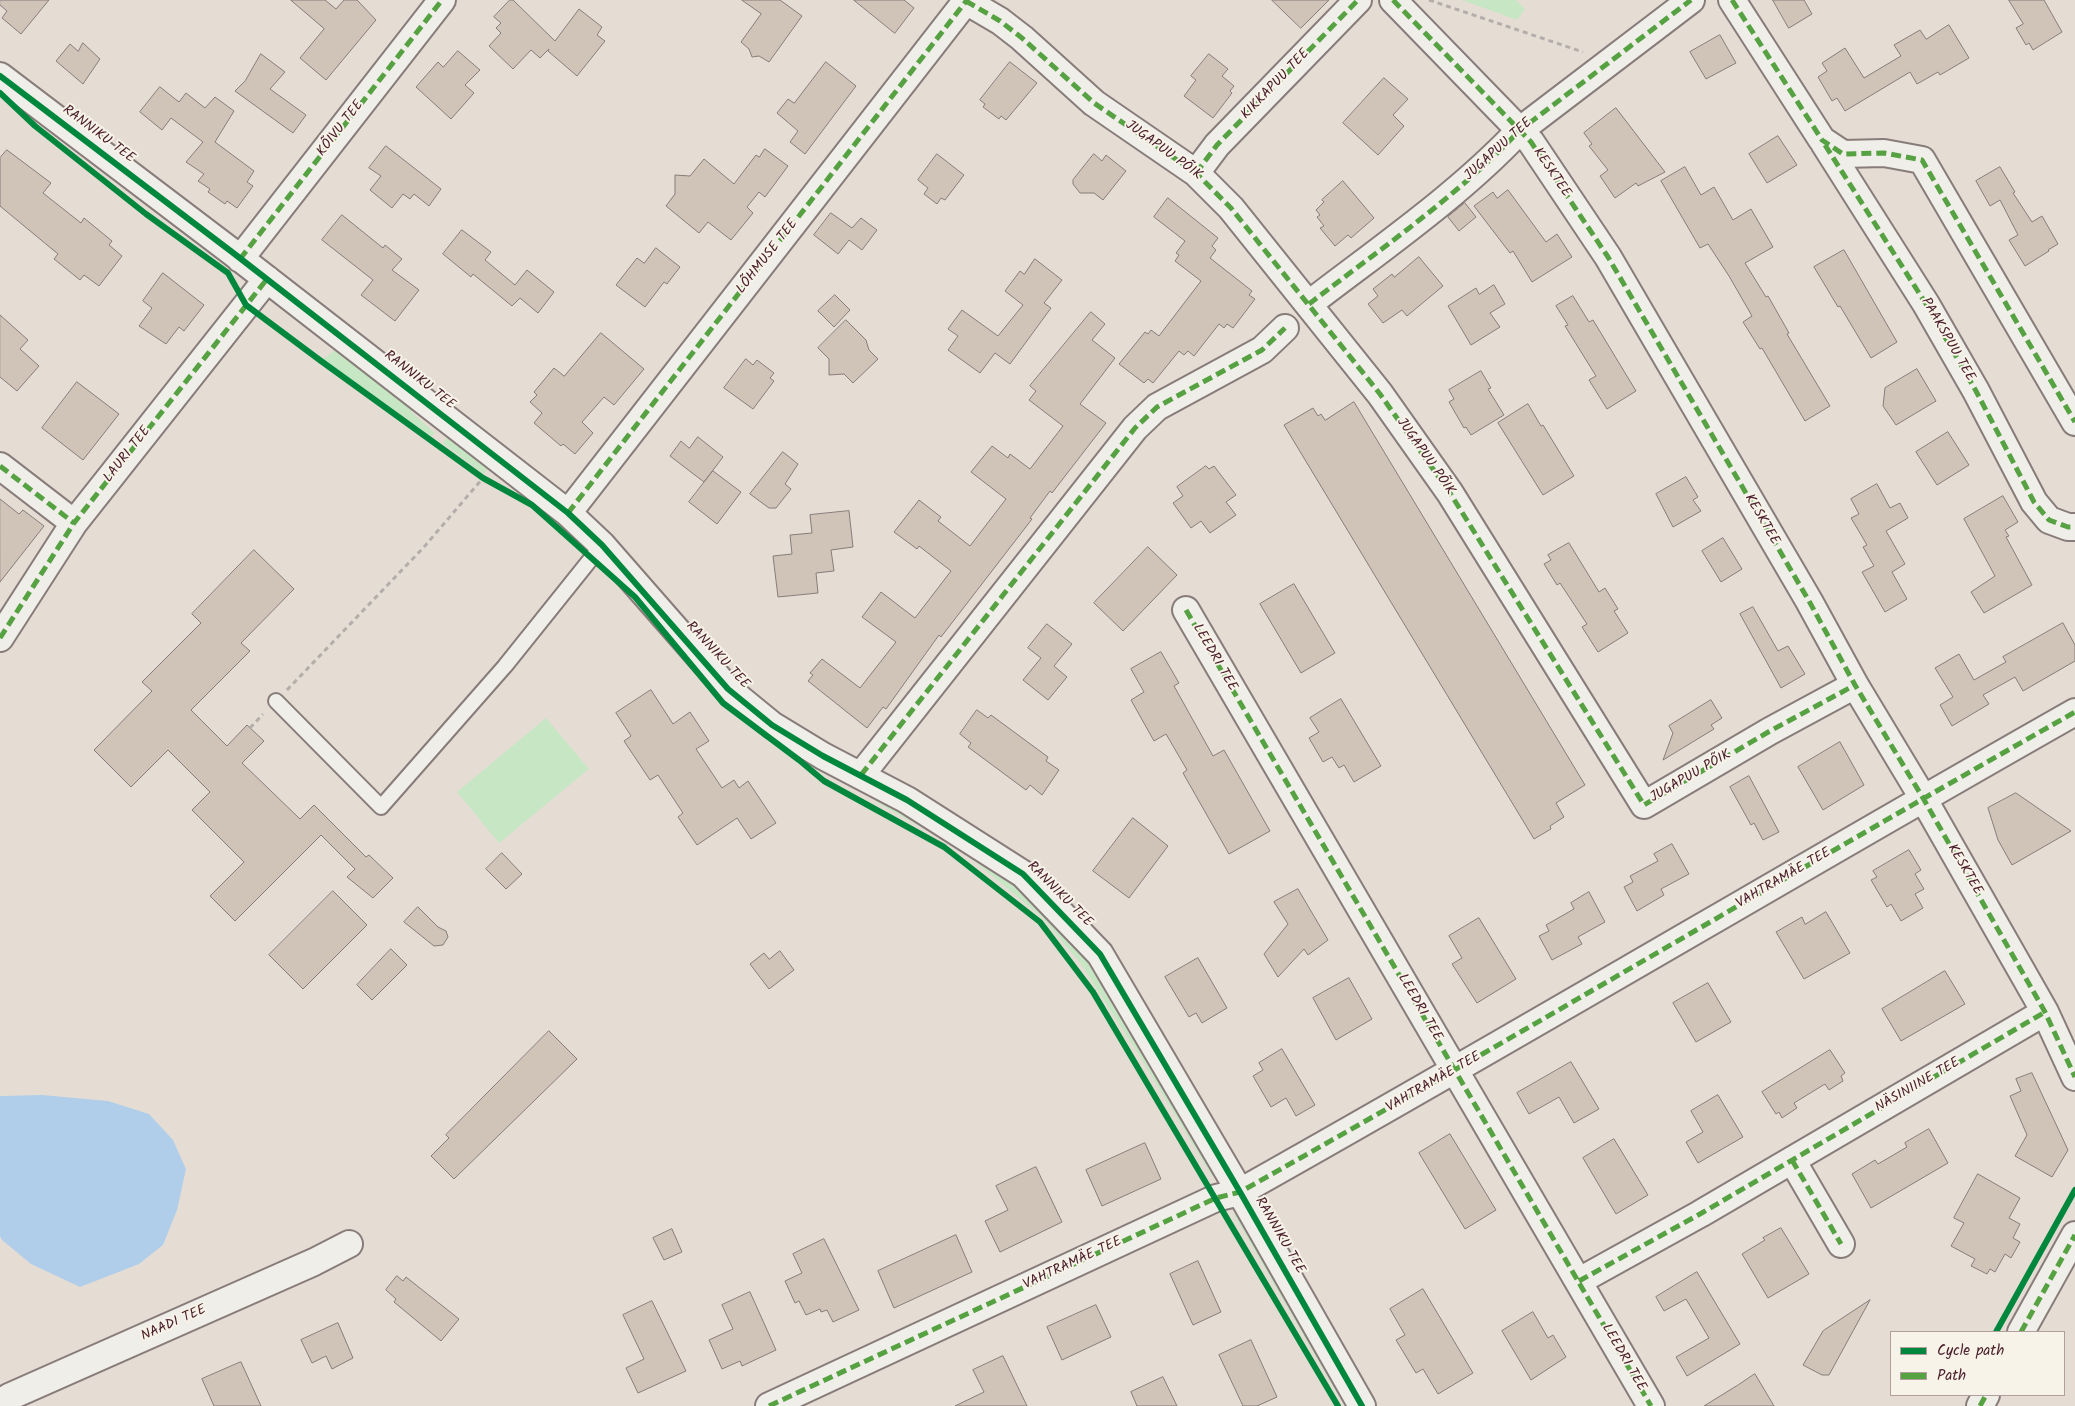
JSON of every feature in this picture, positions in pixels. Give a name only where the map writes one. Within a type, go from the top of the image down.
[{"type":"street","name":"KÕIVU TEE","points":[[240,259],[442,0]]},
{"type":"street","name":"KIKKAPUU TEE","points":[[1196,172],[1217,145],[1358,0]]},
{"type":"street","name":"KESKTEE","points":[[1393,0],[1531,142],[1608,257],[1809,601],[1855,685],[1923,798],[2045,1012],[2075,1077]]},
{"type":"street","name":"JUGAPUU TEE","points":[[1309,304],[1420,218],[1497,154],[1519,131],[1691,0]]},
{"type":"street","name":"PAAKSPUU TEE","points":[[1732,0],[1926,304],[1976,391],[2034,502],[2049,520],[2068,527],[2075,527]]},
{"type":"street","name":"JUGAPUU PÕIK","points":[[963,2],[1000,21],[1094,102],[1196,172],[1231,208],[1380,394],[1450,493],[1644,805],[1770,730],[1855,685]]},
{"type":"street","name":"LÕHMUSE TEE","points":[[568,513],[963,2]]},
{"type":"street","name":"RANNIKU TEE","points":[[0,76],[267,279],[568,513],[602,545],[728,689],[772,725],[823,756],[861,775],[958,831],[1023,874],[1100,954],[1240,1192],[1360,1405]]},
{"type":"street","name":"PAAKSPUU TEE","points":[[1822,140],[1843,154],[1884,153],[1922,160],[2075,422]]},
{"type":"street","name":"LAURI TEE","points":[[0,638],[74,523],[267,279]]},
{"type":"street","points":[[861,775],[1135,428],[1158,406],[1262,350],[1285,328]]},
{"type":"street","points":[[0,466],[74,523]]},
{"type":"street","name":"LEEDRI TEE","points":[[1186,610],[1651,1406]]},
{"type":"street","name":"VAHTRAMÄE TEE","points":[[769,1406],[1216,1198],[1240,1192],[1456,1071],[1923,798],[2075,712]]},
{"type":"street","name":"NÄSINIINE TEE","points":[[1579,1281],[1792,1160],[2045,1012]]},
{"type":"street","points":[[1792,1160],[1841,1244]]},
{"type":"street","points":[[2022,1331],[2075,1234]]},
{"type":"street","name":"NAADI TEE","points":[[0,1402],[9,1396],[314,1262],[349,1244]]},
{"type":"lane","points":[[276,701],[381,807],[505,666],[602,545]]},
{"type":"path","points":[[1430,0],[1610,61]]},
{"type":"path","points":[[475,472],[491,482]]},
{"type":"path","points":[[250,728],[424,547],[483,478]]},
{"type":"green space","points":[[1462,0],[1516,0],[1525,9],[1517,20]]},
{"type":"green space","points":[[337,349],[415,408],[411,412],[435,433],[431,436],[323,359]]},
{"type":"green space","points":[[449,435],[490,464],[484,474],[443,443]]},
{"type":"green space","points":[[546,718],[589,769],[499,843],[457,792]]},
{"type":"green space","points":[[868,792],[945,832],[944,840],[876,802]]},
{"type":"green space","points":[[957,841],[1005,874],[1060,927],[1087,961],[1138,1042],[1210,1164],[1213,1178],[1081,964],[1043,918],[953,845]]},
{"type":"green space","points":[[1233,1213],[1241,1219],[1341,1391],[1339,1397]]},
{"type":"water","points":[[42,1095],[108,1101],[149,1114],[173,1140],[186,1169],[177,1210],[163,1245],[139,1264],[80,1287],[31,1264],[2,1240],[0,1236],[0,1096]]},
{"type":"building","points":[[0,0],[49,0],[21,34],[2,18],[7,11],[0,5]]},
{"type":"building","points":[[291,0],[325,0],[336,9],[344,0],[357,0],[376,20],[326,80],[300,58],[324,29]]},
{"type":"building","points":[[510,0],[513,0],[555,41],[579,9],[602,27],[597,35],[605,41],[577,76],[548,51],[549,49],[540,58],[531,50],[513,69],[489,46],[501,33],[496,28],[501,23],[494,17]]},
{"type":"building","points":[[742,0],[780,0],[802,16],[769,62],[759,56],[752,57],[749,49],[741,42],[761,14]]},
{"type":"building","points":[[854,0],[904,0],[914,8],[895,33]]},
{"type":"building","points":[[1272,0],[1329,0],[1301,28]]},
{"type":"building","points":[[1773,0],[1804,0],[1812,14],[1789,28]]},
{"type":"building","points":[[2009,0],[2044,0],[2062,32],[2033,50],[2029,43],[2026,45],[2016,28],[2023,24]]},
{"type":"building","points":[[1949,25],[1969,58],[1940,75],[1938,72],[1917,84],[1910,72],[1845,111],[1837,98],[1832,101],[1818,77],[1827,71],[1822,63],[1845,48],[1864,78],[1901,56],[1894,45],[1920,30],[1926,39]]},
{"type":"building","points":[[1720,35],[1736,63],[1706,79],[1690,52]]},
{"type":"building","points":[[83,43],[100,59],[83,84],[56,61],[70,44],[78,51]]},
{"type":"building","points":[[458,51],[480,70],[465,85],[474,93],[451,119],[416,87],[438,62],[443,67]]},
{"type":"building","points":[[261,54],[285,72],[270,89],[306,115],[293,133],[235,91],[245,81]]},
{"type":"building","points":[[1209,54],[1228,69],[1222,76],[1234,86],[1230,91],[1232,93],[1213,118],[1184,96],[1196,80],[1191,76]]},
{"type":"building","points":[[826,62],[856,86],[805,154],[790,142],[798,131],[777,113],[788,99],[794,103]]},
{"type":"building","points":[[1010,62],[1037,83],[1006,120],[1001,116],[999,119],[983,107],[985,104],[980,100]]},
{"type":"building","points":[[1384,78],[1408,99],[1393,115],[1404,126],[1378,155],[1343,123]]},
{"type":"building","points":[[160,87],[179,102],[186,93],[205,108],[215,97],[234,111],[215,142],[254,171],[247,182],[253,186],[237,208],[227,201],[225,204],[208,192],[210,189],[198,181],[204,174],[186,162],[203,142],[171,118],[162,130],[140,112]]},
{"type":"building","points":[[1616,108],[1665,172],[1638,186],[1636,183],[1615,198],[1600,176],[1608,170],[1589,146],[1592,144],[1584,133]]},
{"type":"building","points":[[1778,136],[1797,165],[1767,183],[1749,154]]},
{"type":"building","points":[[386,146],[441,189],[429,206],[414,194],[410,199],[403,194],[392,208],[370,190],[381,176],[369,168]]},
{"type":"building","points":[[765,149],[788,166],[765,197],[759,192],[747,207],[753,213],[731,240],[708,222],[699,233],[666,206],[675,194],[675,175],[690,176],[704,159],[734,184],[756,155],[759,157]]},
{"type":"building","points":[[7,150],[51,183],[43,193],[81,223],[84,218],[112,241],[109,245],[122,256],[99,286],[84,275],[80,280],[54,259],[58,254],[0,206],[0,158]]},
{"type":"building","points":[[937,154],[964,175],[945,200],[941,198],[937,204],[924,194],[928,188],[918,180]]},
{"type":"building","points":[[1094,154],[1102,161],[1106,155],[1126,171],[1103,200],[1094,193],[1080,193],[1073,184],[1073,180]]},
{"type":"building","points":[[1685,167],[1701,195],[1714,187],[1733,220],[1751,209],[1773,247],[1745,263],[1766,297],[1768,296],[1789,333],[1787,334],[1830,406],[1805,421],[1762,348],[1760,349],[1743,322],[1752,316],[1729,276],[1708,244],[1700,248],[1661,181]]},
{"type":"building","points":[[2000,167],[2015,192],[2013,193],[2032,222],[2042,216],[2058,244],[2025,266],[2009,240],[2018,235],[2000,200],[1990,206],[1976,181]]},
{"type":"building","points":[[1343,181],[1374,218],[1351,238],[1348,235],[1335,246],[1320,228],[1324,226],[1317,217],[1320,215],[1316,210],[1324,202],[1322,200]]},
{"type":"building","points":[[1508,190],[1546,242],[1557,234],[1572,257],[1532,282],[1513,251],[1510,253],[1474,206],[1493,192],[1497,198]]},
{"type":"building","points":[[1168,198],[1218,238],[1212,246],[1216,250],[1210,258],[1252,291],[1249,295],[1255,299],[1233,328],[1227,324],[1224,328],[1219,324],[1194,356],[1188,351],[1184,355],[1179,351],[1153,383],[1148,379],[1144,383],[1119,364],[1145,332],[1148,334],[1151,330],[1159,336],[1201,281],[1175,261],[1179,255],[1176,253],[1185,241],[1154,217]]},
{"type":"building","points":[[1465,203],[1476,217],[1459,231],[1448,217]]},
{"type":"building","points":[[831,213],[852,228],[861,218],[877,230],[862,250],[849,240],[838,254],[814,235]]},
{"type":"building","points":[[342,215],[383,248],[385,245],[402,259],[392,270],[419,290],[395,321],[361,295],[373,280],[322,240]]},
{"type":"building","points":[[462,230],[491,252],[485,260],[515,285],[527,270],[554,292],[538,313],[520,298],[512,306],[473,274],[471,277],[443,254]]},
{"type":"building","points":[[656,248],[680,267],[667,284],[664,282],[645,307],[616,285],[637,258],[644,263]]},
{"type":"building","points":[[1844,250],[1897,342],[1871,358],[1814,267]]},
{"type":"building","points":[[1419,257],[1443,286],[1407,316],[1402,310],[1383,323],[1368,304],[1378,296],[1373,289],[1392,274],[1394,277]]},
{"type":"building","points":[[1035,259],[1062,280],[1044,303],[1051,308],[1010,364],[995,353],[980,373],[948,350],[958,336],[948,329],[962,310],[998,336],[1023,305],[1005,291],[1020,271],[1024,274]]},
{"type":"building","points":[[163,273],[204,305],[184,331],[179,327],[166,344],[139,326],[152,308],[143,301]]},
{"type":"building","points":[[1494,285],[1505,304],[1490,313],[1500,327],[1471,345],[1448,306],[1476,288],[1479,294]]},
{"type":"building","points":[[835,295],[850,310],[834,327],[818,311]]},
{"type":"building","points":[[1573,296],[1589,322],[1593,320],[1636,391],[1607,409],[1589,380],[1596,376],[1565,326],[1568,325],[1556,306]]},
{"type":"building","points":[[1091,312],[1105,324],[1092,340],[1115,358],[1080,404],[1106,423],[1052,493],[1050,491],[1030,518],[1032,519],[941,637],[939,635],[886,709],[883,707],[867,728],[808,681],[813,675],[810,673],[822,659],[860,688],[896,642],[862,617],[881,592],[915,618],[951,571],[919,546],[917,549],[894,532],[919,500],[941,517],[938,521],[970,546],[1006,499],[971,472],[992,446],[1008,458],[1010,454],[1030,469],[1063,426],[1029,400],[1036,391],[1030,386]]},
{"type":"building","points":[[0,315],[28,340],[20,349],[39,366],[17,391],[0,377]]},
{"type":"building","points":[[846,320],[866,340],[869,350],[878,359],[853,383],[844,374],[829,375],[829,359],[818,348]]},
{"type":"building","points":[[601,333],[644,369],[614,405],[604,397],[582,422],[593,433],[575,454],[563,444],[561,446],[534,423],[542,413],[530,402],[537,395],[534,392],[554,368],[564,376]]},
{"type":"building","points":[[746,359],[753,365],[757,360],[774,373],[770,378],[774,381],[753,409],[724,388]]},
{"type":"building","points":[[1917,369],[1936,401],[1896,425],[1883,406],[1885,388]]},
{"type":"building","points":[[1481,371],[1491,388],[1488,389],[1504,415],[1471,435],[1466,427],[1464,428],[1449,402],[1454,399],[1449,390]]},
{"type":"building","points":[[77,382],[119,414],[83,460],[42,428]]},
{"type":"building","points":[[1354,402],[1585,785],[1556,803],[1564,817],[1550,826],[1551,829],[1534,839],[1284,425],[1313,408],[1318,416],[1321,414],[1325,420]]},
{"type":"building","points":[[1528,404],[1574,476],[1543,495],[1498,423]]},
{"type":"building","points":[[1948,432],[1969,465],[1937,485],[1916,452]]},
{"type":"building","points":[[698,437],[723,457],[704,482],[670,456],[681,441],[689,448]]},
{"type":"building","points":[[783,452],[798,464],[785,484],[791,489],[776,508],[769,508],[750,494]]},
{"type":"building","points":[[1206,466],[1209,469],[1214,466],[1236,495],[1226,502],[1236,515],[1210,533],[1201,521],[1191,528],[1173,503],[1183,496],[1177,487]]},
{"type":"building","points":[[713,471],[741,492],[717,524],[689,502]]},
{"type":"building","points":[[1686,477],[1698,497],[1693,500],[1701,511],[1673,527],[1656,494]]},
{"type":"building","points":[[1877,484],[1890,508],[1900,503],[1908,518],[1886,531],[1905,564],[1892,572],[1907,599],[1885,612],[1862,572],[1874,566],[1863,547],[1867,545],[1851,518],[1859,514],[1851,499]]},
{"type":"building","points":[[2003,496],[2018,522],[2005,530],[2009,536],[2006,537],[2032,585],[1984,613],[1971,592],[1995,576],[1964,519]]},
{"type":"building","points":[[0,499],[19,514],[23,510],[44,526],[0,582]]},
{"type":"building","points":[[849,511],[853,547],[831,550],[834,571],[816,573],[818,593],[778,597],[773,556],[792,554],[790,535],[812,533],[810,515]]},
{"type":"building","points":[[1723,538],[1742,569],[1721,582],[1702,551]]},
{"type":"building","points":[[1569,543],[1599,592],[1605,588],[1618,609],[1614,611],[1628,633],[1598,652],[1582,627],[1587,624],[1560,583],[1557,585],[1544,564],[1551,560],[1548,555]]},
{"type":"building","points":[[1148,547],[1177,575],[1123,631],[1094,603]]},
{"type":"building","points":[[254,550],[294,589],[241,643],[250,651],[191,710],[227,746],[247,725],[264,741],[242,763],[300,819],[314,805],[366,857],[369,855],[393,878],[373,898],[347,877],[355,869],[321,835],[235,921],[210,896],[244,862],[192,810],[210,792],[168,750],[131,787],[94,750],[152,691],[142,682],[201,623],[192,614]]},
{"type":"building","points":[[1294,584],[1335,653],[1301,673],[1260,604]]},
{"type":"building","points":[[1753,607],[1778,651],[1788,646],[1805,674],[1781,688],[1740,614]]},
{"type":"building","points":[[2063,623],[2075,645],[2075,661],[2023,691],[2015,677],[1983,695],[1989,704],[1952,726],[1940,705],[1953,697],[1935,668],[1959,654],[1974,680],[2006,662],[2003,657]]},
{"type":"building","points":[[1047,624],[1072,644],[1054,666],[1067,677],[1048,700],[1023,680],[1041,658],[1028,648]]},
{"type":"building","points":[[1161,652],[1179,683],[1174,686],[1213,756],[1224,750],[1270,831],[1229,854],[1183,773],[1187,770],[1166,734],[1154,741],[1131,700],[1144,692],[1131,669]]},
{"type":"building","points":[[651,690],[673,724],[690,712],[709,741],[696,749],[722,788],[734,780],[739,788],[748,781],[776,823],[751,839],[737,818],[697,845],[678,817],[683,813],[658,775],[650,780],[624,741],[631,736],[616,713]]},
{"type":"building","points":[[1341,699],[1381,766],[1354,782],[1344,765],[1339,768],[1332,757],[1323,762],[1309,738],[1319,732],[1310,718]]},
{"type":"building","points":[[1711,700],[1722,718],[1711,725],[1714,729],[1663,760],[1673,733],[1669,726]]},
{"type":"building","points":[[977,710],[988,718],[991,715],[1048,757],[1046,761],[1059,770],[1042,795],[1030,785],[1026,790],[968,747],[971,743],[960,734]]},
{"type":"building","points":[[1840,742],[1864,785],[1823,810],[1798,767]]},
{"type":"building","points":[[1749,776],[1779,832],[1763,840],[1754,823],[1751,825],[1730,787]]},
{"type":"building","points":[[2016,793],[2071,831],[2012,865],[1998,840],[1988,808]]},
{"type":"building","points":[[1133,818],[1168,846],[1129,898],[1093,871]]},
{"type":"building","points":[[1672,844],[1689,874],[1661,889],[1664,895],[1637,911],[1624,887],[1633,882],[1630,876],[1658,861],[1654,854]]},
{"type":"building","points":[[1909,850],[1921,870],[1915,874],[1924,889],[1915,894],[1923,908],[1901,921],[1891,904],[1887,907],[1871,880],[1877,877],[1873,871]]},
{"type":"building","points":[[502,853],[522,874],[506,889],[486,869]]},
{"type":"building","points":[[1298,889],[1328,940],[1308,955],[1304,949],[1278,977],[1264,954],[1288,924],[1274,902]]},
{"type":"building","points":[[333,891],[367,925],[303,989],[269,955]]},
{"type":"building","points":[[1589,892],[1605,922],[1578,937],[1582,944],[1552,960],[1539,936],[1549,931],[1546,925],[1574,909],[1571,903]]},
{"type":"building","points":[[418,907],[438,927],[446,931],[448,937],[443,945],[434,946],[404,922]]},
{"type":"building","points":[[1826,912],[1850,953],[1804,979],[1776,932],[1802,917],[1805,924]]},
{"type":"building","points":[[1479,918],[1516,979],[1477,1003],[1452,964],[1462,958],[1449,936]]},
{"type":"building","points":[[391,949],[407,965],[372,1000],[357,985]]},
{"type":"building","points":[[780,951],[794,970],[769,989],[750,964],[764,953],[769,959]]},
{"type":"building","points":[[1198,958],[1227,1008],[1202,1023],[1196,1013],[1189,1017],[1165,977]]},
{"type":"building","points":[[1945,971],[1965,1004],[1901,1041],[1882,1009]]},
{"type":"building","points":[[1349,978],[1372,1019],[1336,1040],[1313,998]]},
{"type":"building","points":[[1708,983],[1731,1022],[1696,1042],[1673,1003]]},
{"type":"building","points":[[549,1031],[577,1059],[454,1179],[431,1156],[449,1138],[446,1135]]},
{"type":"building","points":[[1282,1049],[1315,1105],[1296,1116],[1286,1098],[1271,1107],[1253,1076],[1263,1070],[1259,1063]]},
{"type":"building","points":[[1830,1050],[1845,1073],[1841,1076],[1843,1081],[1829,1090],[1825,1084],[1794,1103],[1797,1108],[1782,1118],[1779,1112],[1776,1114],[1762,1092]]},
{"type":"building","points":[[1571,1062],[1599,1109],[1574,1123],[1559,1097],[1529,1114],[1517,1093]]},
{"type":"building","points":[[2032,1073],[2068,1150],[2052,1177],[2015,1156],[2027,1135],[2010,1096],[2021,1091],[2016,1079]]},
{"type":"building","points":[[1718,1095],[1743,1137],[1698,1163],[1686,1142],[1703,1132],[1691,1111]]},
{"type":"building","points":[[1929,1129],[1948,1163],[1871,1208],[1852,1174],[1875,1160],[1878,1164],[1907,1147],[1905,1143]]},
{"type":"building","points":[[1450,1134],[1496,1210],[1465,1229],[1419,1153]]},
{"type":"building","points":[[1614,1139],[1648,1195],[1616,1214],[1583,1158]]},
{"type":"building","points":[[1145,1143],[1161,1179],[1102,1206],[1086,1170]]},
{"type":"building","points":[[1036,1167],[1062,1222],[1000,1252],[985,1221],[1008,1210],[996,1186]]},
{"type":"building","points":[[1978,1174],[2020,1198],[2009,1218],[2020,1224],[2013,1238],[2020,1242],[2011,1258],[2005,1254],[1995,1272],[1990,1269],[1987,1274],[1971,1266],[1975,1259],[1951,1246],[1964,1223],[1954,1218]]},
{"type":"building","points":[[1781,1228],[1809,1274],[1768,1298],[1742,1254],[1765,1240],[1763,1238]]},
{"type":"building","points":[[672,1229],[682,1252],[664,1260],[653,1238]]},
{"type":"building","points":[[956,1235],[972,1272],[894,1308],[878,1271]]},
{"type":"building","points":[[824,1239],[859,1310],[833,1322],[827,1310],[821,1312],[820,1309],[806,1315],[799,1301],[795,1303],[785,1281],[802,1273],[793,1254]]},
{"type":"building","points":[[1198,1261],[1221,1312],[1193,1325],[1170,1274]]},
{"type":"building","points":[[1697,1272],[1740,1344],[1687,1376],[1676,1357],[1709,1338],[1686,1299],[1664,1311],[1656,1297]]},
{"type":"building","points":[[397,1276],[403,1281],[406,1277],[459,1319],[441,1341],[394,1302],[396,1299],[386,1290]]},
{"type":"building","points":[[1423,1289],[1473,1373],[1438,1394],[1423,1369],[1416,1373],[1396,1340],[1405,1335],[1390,1309]]},
{"type":"building","points":[[750,1292],[776,1350],[742,1366],[740,1361],[722,1369],[709,1340],[733,1329],[722,1305]]},
{"type":"building","points":[[1870,1300],[1829,1375],[1822,1375],[1803,1365],[1823,1331]]},
{"type":"building","points":[[652,1301],[686,1371],[638,1393],[626,1368],[644,1359],[623,1315]]},
{"type":"building","points":[[1096,1305],[1111,1337],[1062,1360],[1047,1327]]},
{"type":"building","points":[[1533,1312],[1548,1338],[1553,1335],[1566,1357],[1531,1380],[1502,1331]]},
{"type":"building","points":[[338,1323],[353,1358],[332,1369],[326,1356],[312,1363],[301,1340]]},
{"type":"building","points":[[1251,1340],[1277,1397],[1257,1406],[1243,1406],[1219,1355]]},
{"type":"building","points":[[1003,1356],[1027,1406],[955,1406],[984,1392],[973,1370]]},
{"type":"building","points":[[241,1362],[261,1406],[214,1406],[202,1379]]},
{"type":"building","points":[[1755,1374],[1774,1406],[1704,1406],[1738,1385]]},
{"type":"building","points":[[1163,1377],[1177,1406],[1137,1406],[1131,1392]]},
{"type":"marked path","points":[[240,259],[442,0]]},
{"type":"marked path","points":[[568,513],[967,0]]},
{"type":"marked path","points":[[1196,173],[1217,145],[1358,0]]},
{"type":"marked path","points":[[1393,0],[1531,142],[1608,257],[1809,601],[1855,685],[1923,798],[2045,1012],[2075,1077]]},
{"type":"marked path","points":[[1309,304],[1445,200],[1496,155],[1519,131],[1691,0]]},
{"type":"marked path","points":[[1732,0],[1822,140],[1843,154],[1884,153],[1922,160],[2075,422]]},
{"type":"marked path","points":[[966,1],[1000,21],[1022,38],[1094,103],[1196,173],[1231,208],[1380,394],[1450,493],[1644,805],[1770,731],[1855,685]]},
{"type":"marked path","points":[[1825,145],[1926,304],[1976,391],[2034,502],[2049,520],[2068,527],[2075,527]]},
{"type":"marked path","points":[[0,638],[74,523],[267,279]]},
{"type":"marked path","points":[[861,775],[1135,428],[1157,407],[1262,350],[1285,328]]},
{"type":"marked path","points":[[0,466],[74,523]]},
{"type":"marked path","points":[[1186,610],[1651,1406]]},
{"type":"marked path","points":[[769,1406],[1216,1198],[1240,1192],[2075,712]]},
{"type":"marked path","points":[[1579,1281],[1700,1214],[2045,1012]]},
{"type":"marked path","points":[[1792,1160],[1841,1244]]},
{"type":"marked path","points":[[2022,1331],[2075,1235]]},
{"type":"marked path","points":[[1980,1406],[1985,1396]]},
{"type":"cycle path","points":[[0,76],[232,252],[568,513],[602,545],[728,689],[772,725],[823,756],[907,800],[1023,874],[1100,954],[1240,1192],[1362,1406]]},
{"type":"cycle path","points":[[0,93],[35,126],[146,214],[228,273],[246,305],[483,478],[532,505],[635,597],[723,703],[824,781],[944,847],[1040,922],[1093,992],[1338,1406]]},
{"type":"cycle path","points":[[1997,1331],[2075,1190]]}]
